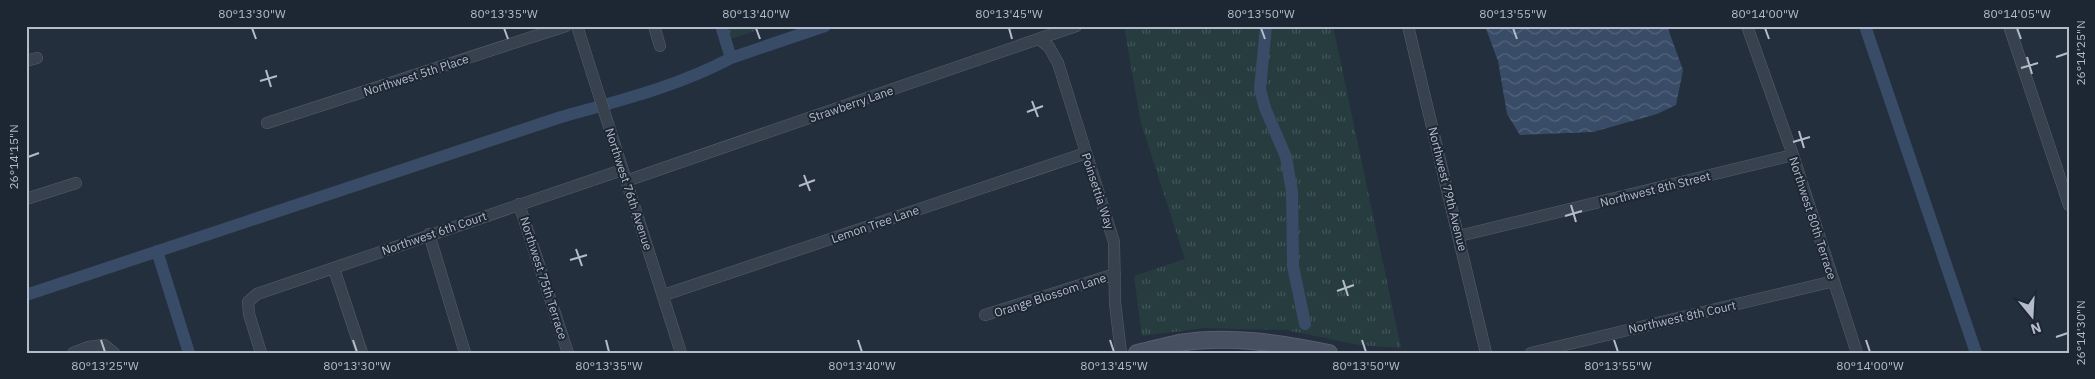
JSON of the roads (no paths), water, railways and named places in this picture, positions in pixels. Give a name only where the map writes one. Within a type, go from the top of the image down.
[{"type":"street","name":"Northwest 5th Place","points":[[267,124],[566,26]]},
{"type":"street","name":"Northwest 76th Avenue","points":[[577,26],[681,353]]},
{"type":"street","points":[[654,26],[660,46]]},
{"type":"street","name":"Strawberry Lane","points":[[624,176],[1076,26]]},
{"type":"street","name":"Northwest 79th Avenue","points":[[1408,26],[1486,353]]},
{"type":"street","name":"Northwest 80th Terrace","points":[[1747,26],[1793,155],[1857,353]]},
{"type":"street","points":[[2009,26],[2069,205]]},
{"type":"street","name":"Poinsettia Way","points":[[1039,39],[1049,47],[1058,63],[1114,242],[1114,303],[1121,353]]},
{"type":"street","name":"Lemon Tree Lane","points":[[664,295],[1086,153]]},
{"type":"street","name":"Northwest 8th Street","points":[[1459,236],[1793,155]]},
{"type":"street","name":"Northwest 6th Court","points":[[261,353],[249,314],[248,302],[257,294],[520,204],[624,176]]},
{"type":"street","points":[[26,199],[76,183]]},
{"type":"street","name":"Northwest 75th Terrace","points":[[520,204],[568,353]]},
{"type":"street","points":[[429,234],[465,353]]},
{"type":"street","points":[[334,269],[362,353]]},
{"type":"street","name":"Orange Blossom Lane","points":[[985,316],[1115,274]]},
{"type":"street","name":"Northwest 8th Court","points":[[1531,353],[1834,281]]},
{"type":"street","points":[[1137,353],[1179,343],[1228,340],[1275,343],[1330,353]]},
{"type":"street","points":[[73,353],[88,347],[104,345],[114,353]]},
{"type":"water","points":[[1485,26],[1667,26],[1683,70],[1676,105],[1657,114],[1593,132],[1520,135],[1507,114],[1498,61]]},
{"type":"waterway","points":[[721,26],[731,58]]},
{"type":"waterway","points":[[26,295],[561,117],[669,85],[731,58],[825,26]]},
{"type":"waterway","points":[[1266,26],[1260,89],[1265,108],[1286,157],[1292,192],[1293,266],[1305,324]]},
{"type":"waterway","points":[[1865,26],[1976,353]]},
{"type":"waterway","points":[[157,251],[189,353]]}]
